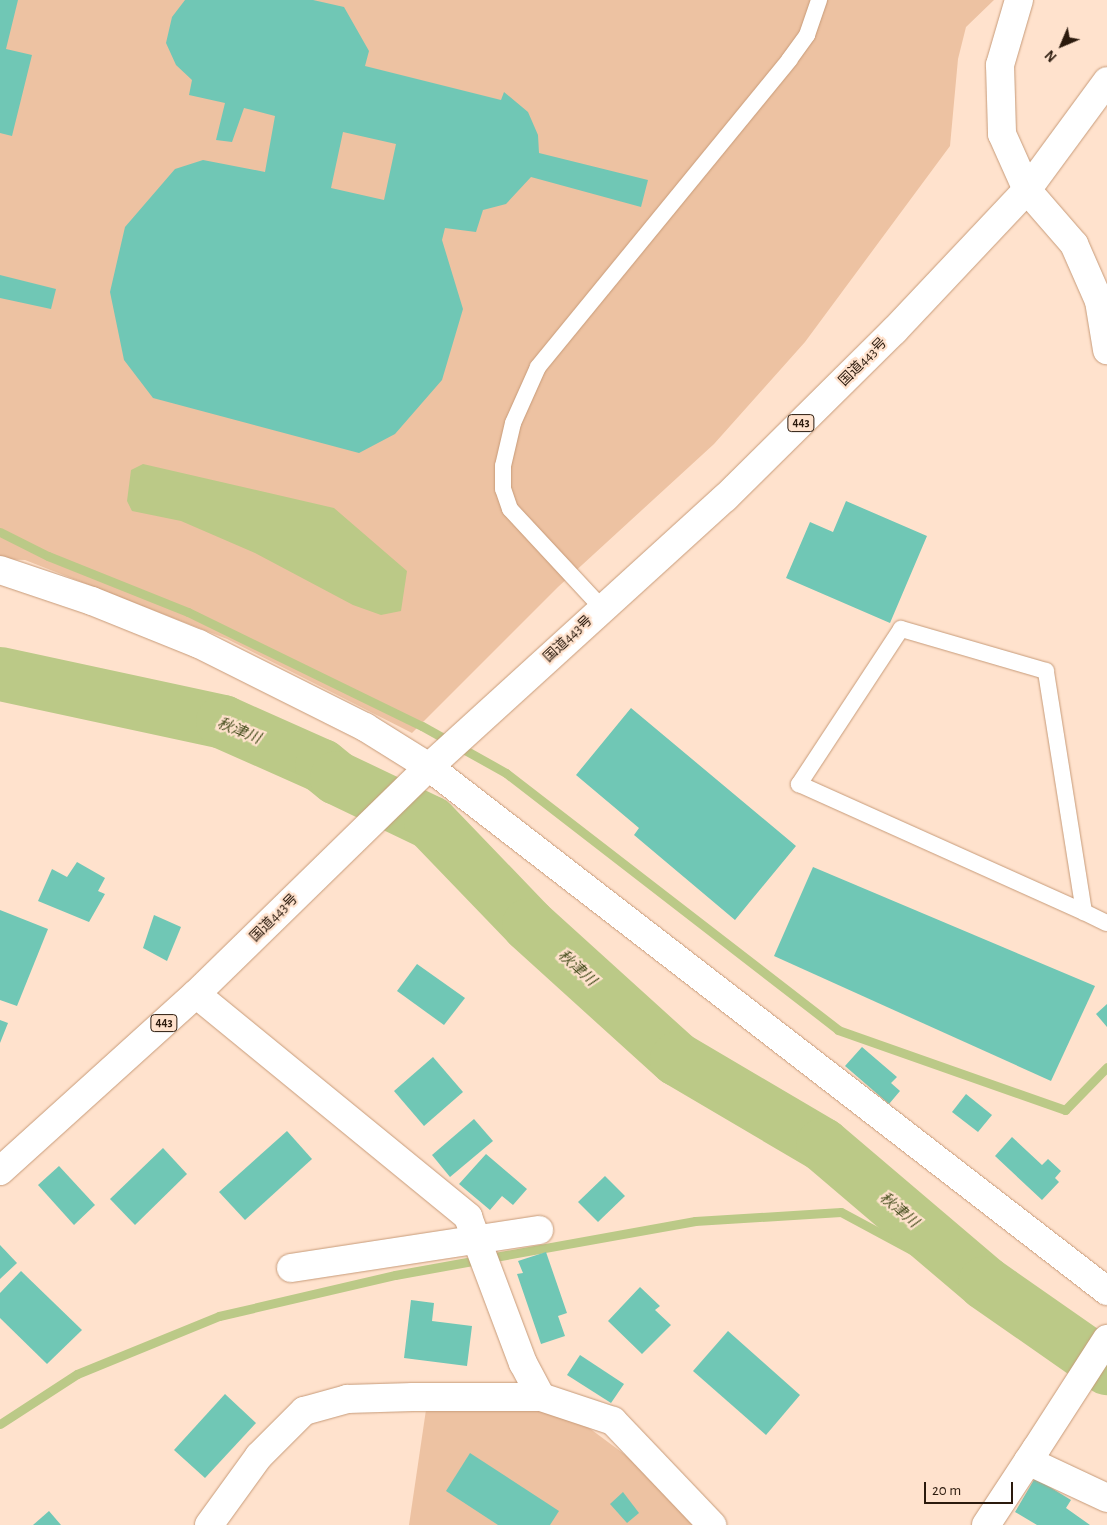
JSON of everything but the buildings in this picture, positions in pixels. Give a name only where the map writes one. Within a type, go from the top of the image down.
[{"type":"main road","points":[[1019,0],[1000,65],[1002,134],[1027,190],[1074,244],[1099,301],[1107,350]]},
{"type":"main road","name":"国道443号","points":[[0,1171],[196,994],[446,752],[753,470],[894,331],[1027,190],[1107,81]]},
{"type":"main road","points":[[0,570],[92,601],[199,644],[365,726],[446,752],[1107,1291]]},
{"type":"main road","points":[[196,994],[468,1217],[523,1363],[541,1397]]},
{"type":"main road","points":[[291,1268],[480,1249],[539,1230]]},
{"type":"main road","points":[[986,1525],[1107,1339]]},
{"type":"main road","points":[[208,1525],[259,1456],[304,1411],[347,1399],[541,1397],[612,1421],[712,1525]]},
{"type":"main road","points":[[1032,1455],[1107,1498]]},
{"type":"lane","points":[[602,608],[510,509],[503,489],[503,466],[513,423],[538,367],[789,60],[807,34],[819,0]]},
{"type":"lane","points":[[1084,912],[1046,671],[901,629],[799,784],[1107,923]]},
{"type":"shaded area","points":[[0,0],[994,0],[966,27],[958,59],[950,146],[805,342],[714,444],[558,587],[412,733],[227,639],[25,560],[0,559]]},
{"type":"shaded area","points":[[143,464],[334,508],[407,571],[401,611],[381,615],[353,605],[255,553],[181,521],[132,511],[127,501],[131,470]]},
{"type":"shaded area","points":[[427,1403],[518,1404],[577,1419],[663,1483],[704,1525],[409,1525]]},
{"type":"waterway","points":[[0,532],[48,556],[188,612],[422,726],[506,773],[838,1030],[1065,1110],[1107,1067]]},
{"type":"waterway","name":"秋津川","points":[[0,674],[223,722],[322,766],[337,778],[431,823],[529,925],[677,1059],[823,1145],[985,1283],[1107,1368]]},
{"type":"waterway","points":[[0,1424],[77,1374],[219,1316],[395,1275],[695,1221],[841,1212],[917,1253],[985,1283]]}]
